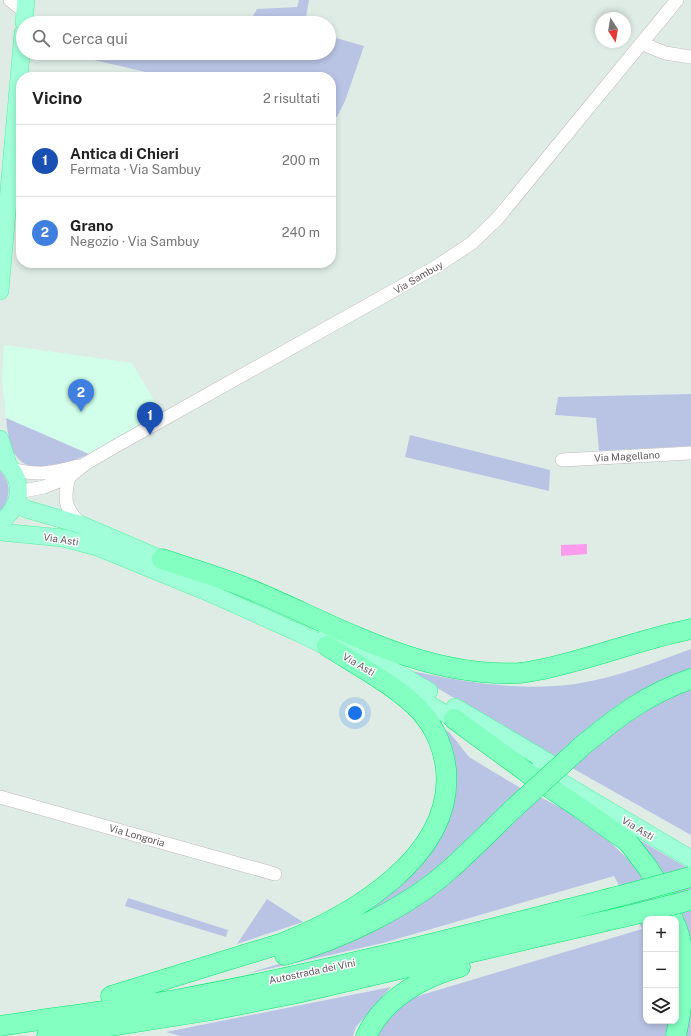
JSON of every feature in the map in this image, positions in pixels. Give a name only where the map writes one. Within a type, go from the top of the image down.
[{"type":"highway","points":[[162,559],[241,586],[363,640],[421,660],[451,668],[485,673],[520,673],[555,667],[691,629]]},
{"type":"highway","points":[[111,996],[283,943],[326,923],[381,889],[404,869],[423,848],[436,828],[444,805],[447,780],[444,755],[434,731],[422,712],[408,700],[327,646]]},
{"type":"highway","points":[[0,1015],[111,996],[232,970],[294,952],[338,936],[422,892],[448,872],[514,808],[582,746],[622,713],[668,687],[691,679]]},
{"type":"highway","points":[[454,719],[532,776],[628,842],[648,868],[663,893],[672,916]]},
{"type":"highway","name":"Autostrada dei Vini","points":[[0,1026],[179,999],[254,984],[363,960],[691,878]]},
{"type":"highway","points":[[366,1036],[373,1022],[392,1001],[410,986],[451,969],[579,934],[640,913],[691,900]]},
{"type":"highway","name":"Autostrada dei Vini","points":[[48,1036],[212,1010],[297,993],[640,913]]},
{"type":"highway","points":[[676,1036],[683,1003],[683,964],[679,942]]},
{"type":"main road","points":[[20,72],[21,60]]},
{"type":"main road","points":[[0,291],[16,112]]},
{"type":"main road","points":[[0,439],[7,464],[17,480],[17,497],[12,510],[0,522]]},
{"type":"main road","name":"Via Asti","points":[[17,497],[31,511],[82,525],[162,559],[333,636],[691,846]]},
{"type":"main road","name":"Via Asti","points":[[0,532],[63,538],[97,547],[212,594],[327,646],[691,859]]},
{"type":"street","points":[[10,0],[25,12]]},
{"type":"street","name":"Via Sambuy","points":[[17,497],[69,477],[85,464],[434,268],[472,243],[512,203],[677,0]]},
{"type":"street","points":[[641,43],[665,53],[691,57]]},
{"type":"street","name":"Via Magellano","points":[[562,460],[691,453]]},
{"type":"street","name":"Via Sambuy","points":[[7,464],[39,474],[50,473],[85,464]]},
{"type":"street","points":[[69,477],[66,495],[68,509],[82,525]]},
{"type":"street","name":"Via Longoria","points":[[0,797],[275,874]]},
{"type":"shaded area","points":[[299,0],[309,0],[306,16],[253,16],[257,9],[297,7]]},
{"type":"shaded area","points":[[336,38],[364,46],[345,101],[337,117],[336,72],[146,72],[94,60],[336,60]]},
{"type":"shaded area","points":[[4,345],[132,363],[161,412],[89,454],[6,418],[2,378]]},
{"type":"shaded area","points":[[691,394],[691,446],[599,451],[596,418],[555,415],[558,397]]},
{"type":"shaded area","points":[[6,418],[89,454],[57,466],[46,468],[25,464],[17,457],[11,446]]},
{"type":"shaded area","points":[[410,435],[550,470],[549,491],[405,457]]},
{"type":"shaded area","points":[[0,470],[7,481],[9,492],[0,513]]},
{"type":"shaded area","points":[[587,544],[587,554],[561,556],[561,545]]},
{"type":"shaded area","points":[[691,649],[691,674],[653,688],[603,716],[556,757],[406,670],[490,684],[532,687],[554,686],[575,684],[605,678],[634,670]]},
{"type":"shaded area","points":[[691,685],[691,835],[572,768],[620,722]]},
{"type":"shaded area","points":[[430,718],[450,733],[469,757],[522,789],[460,852],[416,888],[371,914],[343,921],[391,887],[450,802]]},
{"type":"shaded area","points":[[538,796],[581,818],[609,841],[638,869],[662,916],[643,916],[643,1024],[669,1024],[667,1036],[377,1036],[388,1016],[408,999],[642,929],[614,876],[383,943],[246,974],[301,957],[361,933]]},
{"type":"shaded area","points":[[631,835],[691,870],[691,1036],[683,1036],[688,954],[679,935],[679,916],[670,916]]},
{"type":"shaded area","points":[[128,898],[228,930],[226,937],[125,906]]},
{"type":"shaded area","points":[[267,899],[303,922],[237,944]]},
{"type":"shaded area","points":[[391,987],[356,1027],[353,1036],[181,1036],[166,1032]]},
{"type":"place","name":"Grano","points":[[81,412]]},
{"type":"place","name":"Antica di Chieri","points":[[150,435]]}]
